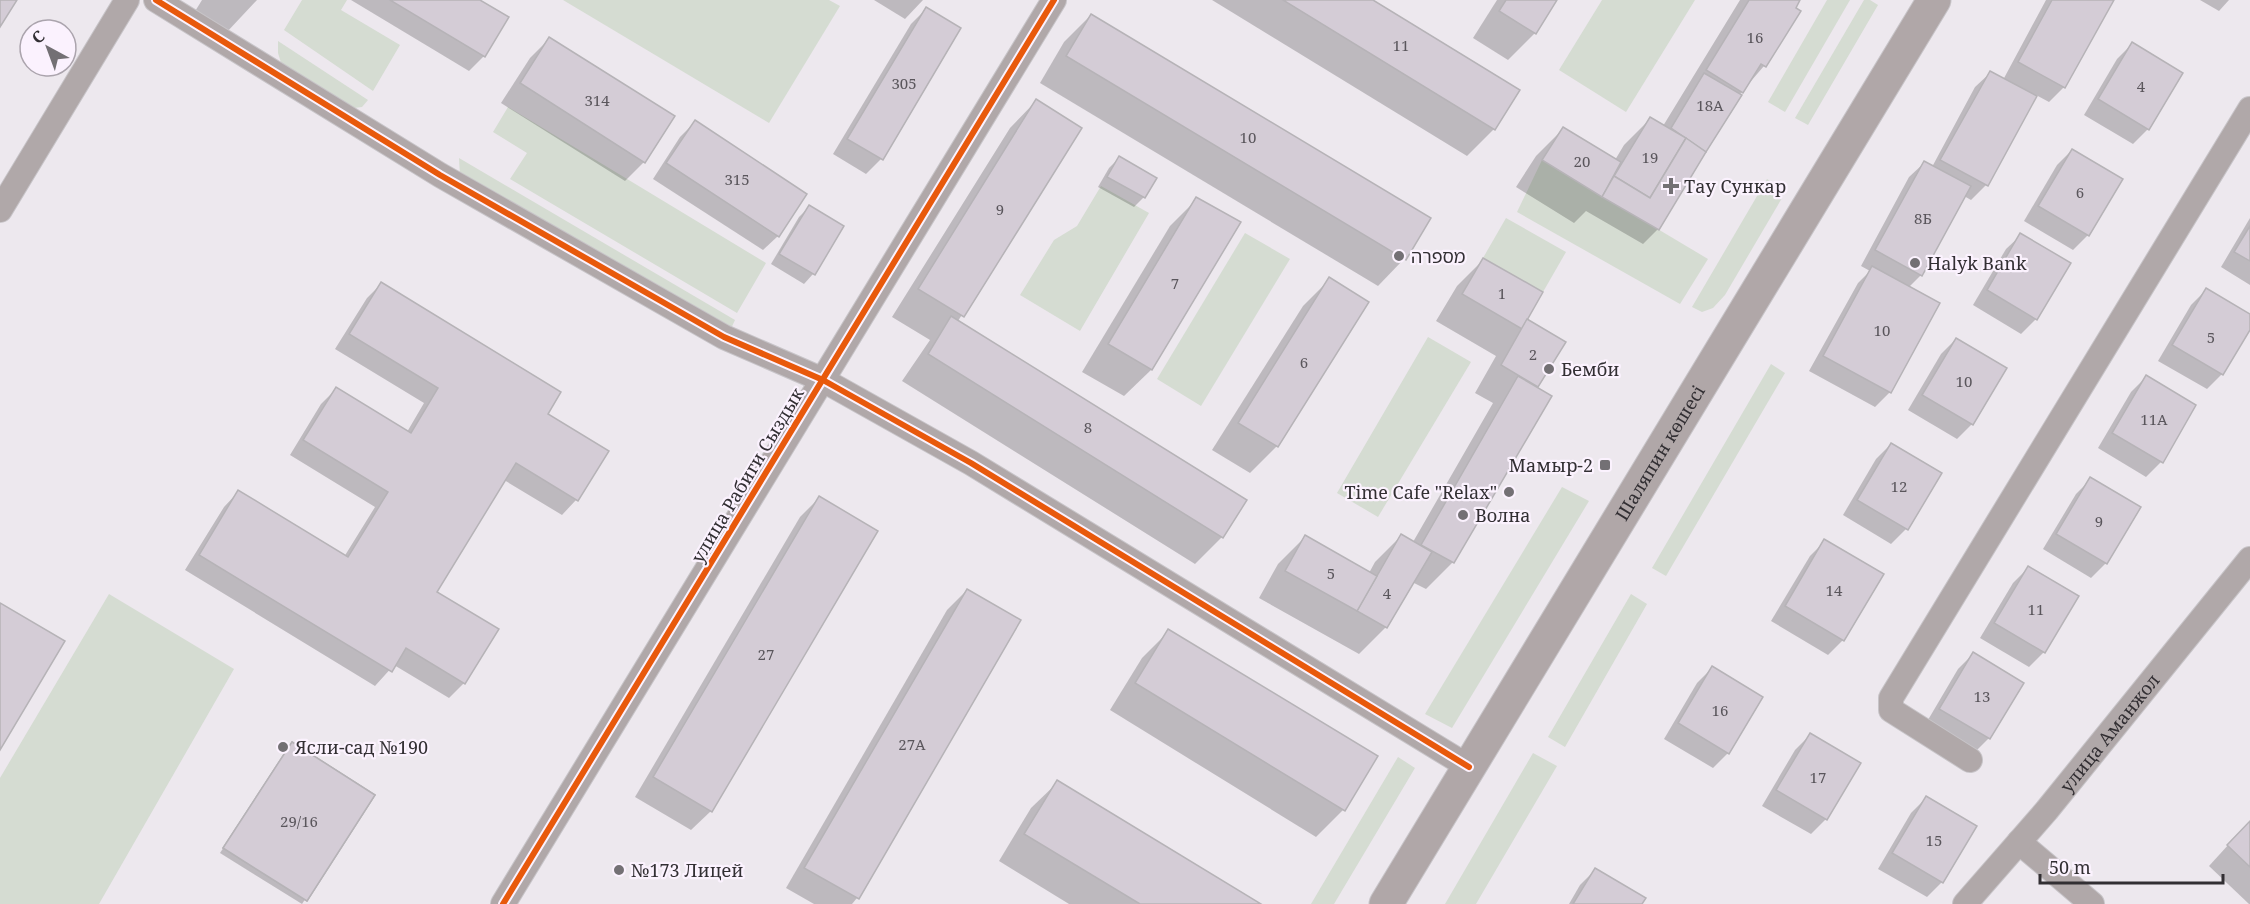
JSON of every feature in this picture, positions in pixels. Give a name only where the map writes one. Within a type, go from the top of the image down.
[{"type":"main road","name":"Шаляпин көшесі","points":[[1386,904],[1934,0]]},
{"type":"street","points":[[0,210],[127,0]]},
{"type":"street","points":[[156,0],[440,175],[714,331],[823,380],[971,463],[1469,767]]},
{"type":"street","name":"улица Рабиги Сыздык","points":[[503,904],[1054,0]]},
{"type":"street","points":[[1970,760],[1891,710],[1891,698],[2250,109]]},
{"type":"street","name":"улица Аманжол","points":[[1965,904],[2019,842],[2250,559]]},
{"type":"street","points":[[2019,842],[2092,904]]},
{"type":"shaded area","points":[[302,0],[347,0],[341,10],[400,45],[373,91],[284,30]]},
{"type":"shaded area","points":[[563,0],[829,0],[840,6],[769,123]]},
{"type":"shaded area","points":[[1602,0],[1695,0],[1626,112],[1559,70]]},
{"type":"shaded area","points":[[1827,0],[1850,0],[1785,112],[1768,102]]},
{"type":"shaded area","points":[[1864,0],[1870,0],[1878,5],[1808,125],[1795,118]]},
{"type":"shaded area","points":[[278,41],[368,100],[362,107],[346,109],[283,69],[278,53]]},
{"type":"shaded area","points":[[508,107],[766,263],[737,313],[510,179],[527,153],[493,132]]},
{"type":"shaded area","points":[[459,158],[735,320],[729,333],[460,176]]},
{"type":"shaded area","points":[[1542,160],[1708,259],[1680,304],[1517,212]]},
{"type":"shaded area","points":[[1767,179],[1778,186],[1782,198],[1725,295],[1713,308],[1702,312],[1692,307]]},
{"type":"shaded area","points":[[1101,186],[1149,213],[1080,331],[1020,295],[1054,240],[1077,226]]},
{"type":"shaded area","points":[[1506,218],[1566,252],[1543,292],[1483,258]]},
{"type":"shaded area","points":[[1245,233],[1290,259],[1201,406],[1157,379]]},
{"type":"shaded area","points":[[1428,337],[1471,362],[1378,517],[1337,493]]},
{"type":"shaded area","points":[[1771,364],[1785,373],[1666,576],[1652,568]]},
{"type":"shaded area","points":[[1562,487],[1589,501],[1452,728],[1425,714]]},
{"type":"shaded area","points":[[109,594],[234,669],[99,904],[0,904],[0,778]]},
{"type":"shaded area","points":[[1631,594],[1647,604],[1565,747],[1548,737]]},
{"type":"shaded area","points":[[1533,753],[1557,766],[1476,904],[1445,904]]},
{"type":"shaded area","points":[[1398,757],[1415,768],[1334,904],[1311,904]]},
{"type":"building","points":[[0,0],[17,0],[0,27]]},
{"type":"building","points":[[390,0],[480,0],[509,17],[485,57]]},
{"type":"building","points":[[1283,0],[1373,0],[1520,90],[1495,130]]},
{"type":"building","points":[[1506,0],[1557,0],[1536,34],[1499,11]]},
{"type":"building","points":[[1749,0],[1800,0],[1796,8],[1801,11],[1766,67],[1761,64],[1743,93],[1706,70]]},
{"type":"building","points":[[2052,0],[2114,0],[2065,88],[2018,62]]},
{"type":"building","points":[[926,7],[961,28],[883,160],[847,139]]},
{"type":"building","points":[[1091,14],[1431,218],[1406,260],[1066,56]]},
{"type":"building","points":[[549,37],[675,116],[645,163],[520,83]]},
{"type":"building","points":[[2132,42],[2183,73],[2149,130],[2098,99]]},
{"type":"building","points":[[1990,71],[2037,96],[1988,186],[1940,160]]},
{"type":"building","points":[[1704,73],[1742,95],[1706,152],[1671,128]]},
{"type":"building","points":[[1036,99],[1082,128],[964,317],[918,289]]},
{"type":"building","points":[[1650,117],[1686,138],[1650,198],[1614,176]]},
{"type":"building","points":[[695,120],[807,194],[779,237],[666,163]]},
{"type":"building","points":[[1563,127],[1621,162],[1602,197],[1542,160]]},
{"type":"building","name":"Тау Сункар","points":[[1686,138],[1706,152],[1659,230],[1602,197],[1614,176],[1650,198]]},
{"type":"building","points":[[2072,149],[2123,179],[2089,236],[2038,206]]},
{"type":"building","points":[[1119,156],[1157,178],[1145,198],[1107,177]]},
{"type":"building","points":[[1924,161],[1971,186],[1922,276],[1875,250]]},
{"type":"building","points":[[1196,197],[1241,222],[1152,370],[1108,344]]},
{"type":"building","points":[[809,205],[844,226],[815,275],[779,254]]},
{"type":"building","points":[[2250,226],[2250,261],[2234,252]]},
{"type":"building","points":[[2020,233],[2071,263],[2037,320],[1987,290]]},
{"type":"building","points":[[1483,258],[1543,292],[1522,329],[1462,294]]},
{"type":"building","points":[[1872,266],[1940,303],[1891,393],[1823,356]]},
{"type":"building","points":[[1329,277],[1369,302],[1278,447],[1238,423]]},
{"type":"building","points":[[381,282],[561,392],[548,414],[609,451],[578,501],[516,463],[437,592],[499,629],[465,684],[406,648],[392,672],[199,555],[238,490],[348,557],[388,492],[303,440],[336,387],[411,433],[438,388],[349,334]]},
{"type":"building","points":[[2206,288],[2250,314],[2250,330],[2223,375],[2172,345]]},
{"type":"building","points":[[951,316],[1247,500],[1223,538],[928,354]]},
{"type":"building","points":[[1527,319],[1566,342],[1538,387],[1501,365]]},
{"type":"building","points":[[1956,338],[2007,368],[1973,425],[1922,395]]},
{"type":"building","points":[[2146,375],[2196,405],[2163,463],[2112,433]]},
{"type":"building","points":[[1518,376],[1552,396],[1454,563],[1421,545]]},
{"type":"building","points":[[1891,443],[1942,473],[1908,530],[1857,500]]},
{"type":"building","points":[[2090,477],[2141,507],[2107,564],[2056,534]]},
{"type":"building","points":[[819,496],[878,531],[712,812],[653,777]]},
{"type":"building","points":[[1401,534],[1432,552],[1387,628],[1357,611]]},
{"type":"building","points":[[1305,535],[1377,576],[1357,611],[1285,571]]},
{"type":"building","points":[[1824,539],[1884,574],[1844,641],[1785,606]]},
{"type":"building","points":[[2028,566],[2079,596],[2045,653],[1994,623]]},
{"type":"building","points":[[967,589],[1021,620],[859,899],[804,868]]},
{"type":"building","points":[[0,603],[65,641],[0,750]]},
{"type":"building","points":[[1168,629],[1378,756],[1345,811],[1135,683]]},
{"type":"building","points":[[1973,652],[2024,683],[1990,739],[1939,709]]},
{"type":"building","points":[[1712,666],[1763,697],[1729,754],[1678,723]]},
{"type":"building","points":[[1810,733],[1861,763],[1827,820],[1776,790]]},
{"type":"building","name":"Ясли-сад №190","points":[[292,742],[375,795],[307,901],[223,848]]},
{"type":"building","name":"Ясли-сад №190","points":[[292,742],[375,795],[307,901],[223,848]]},
{"type":"building","points":[[1057,780],[1261,904],[1140,904],[1024,834]]},
{"type":"building","points":[[1926,796],[1977,826],[1943,883],[1892,853]]},
{"type":"building","points":[[2250,821],[2250,867],[2227,845]]},
{"type":"building","points":[[1595,868],[1646,898],[1642,904],[1573,904]]},
{"type":"cycle path","points":[[156,0],[440,175],[724,337],[823,380],[971,463],[1469,767]]},
{"type":"cycle path","points":[[503,904],[1054,0]]},
{"type":"place","name":"Тау Сункар","points":[[1671,186]]},
{"type":"place","name":"מספרה","points":[[1399,256]]},
{"type":"place","name":"Halyk Bank","points":[[1915,263]]},
{"type":"place","name":"Бемби","points":[[1549,369]]},
{"type":"place","name":"Мамыр-2","points":[[1605,465]]},
{"type":"place","name":"Time Cafe \"Relax\"","points":[[1509,492]]},
{"type":"place","name":"Волна","points":[[1463,515]]},
{"type":"place","name":"Ясли-сад №190","points":[[283,747]]},
{"type":"place","name":"№173 Лицей","points":[[619,870]]}]
